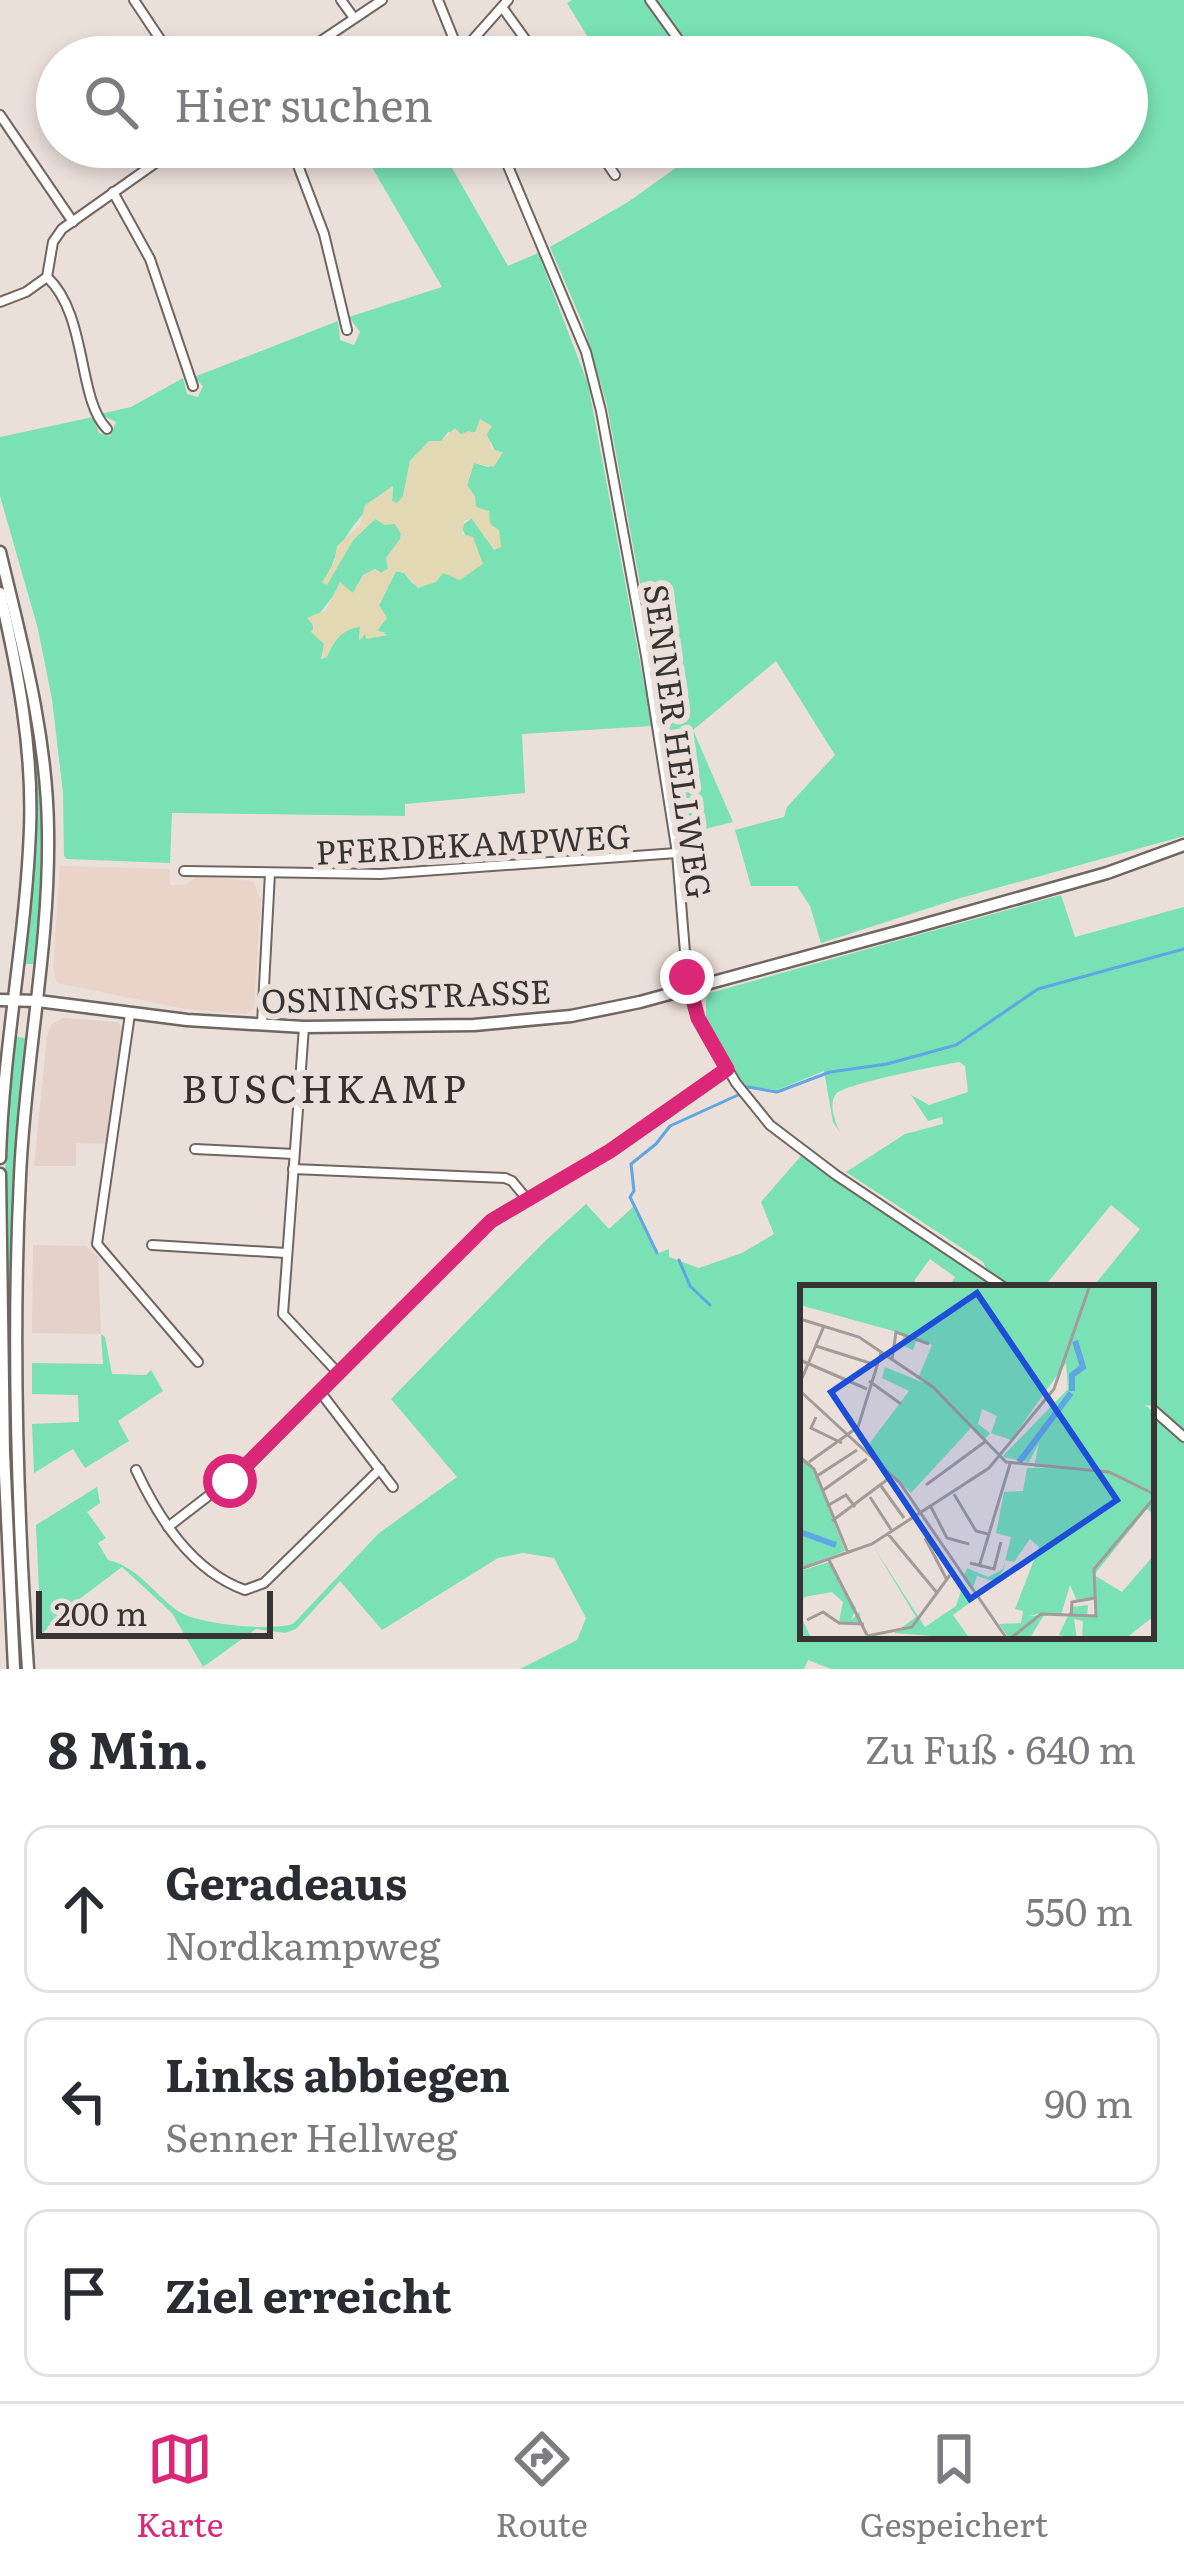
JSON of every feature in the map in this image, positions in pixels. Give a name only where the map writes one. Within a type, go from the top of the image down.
[{"type":"main road","points":[[0,552],[30,675],[45,764],[48,863],[17,1246],[17,1404],[28,1669]]},
{"type":"main road","points":[[0,592],[22,691],[30,787],[29,854],[6,1000],[0,1158]]},
{"type":"main road","name":"OSNINGSTRASSE","points":[[6,1000],[262,1026],[509,1023],[619,1007],[690,989],[1107,873],[1184,845]]},
{"type":"main road","points":[[0,1174],[4,1453],[14,1669]]},
{"type":"street","points":[[134,0],[158,36]]},
{"type":"street","points":[[340,0],[354,18]]},
{"type":"street","points":[[328,36],[382,0]]},
{"type":"street","points":[[438,0],[453,36]]},
{"type":"street","points":[[650,0],[676,36]]},
{"type":"street","points":[[477,36],[505,4],[525,36]]},
{"type":"street","points":[[0,115],[36,168]]},
{"type":"street","points":[[36,168],[73,222]]},
{"type":"street","points":[[0,302],[47,277],[53,242],[147,168]]},
{"type":"street","points":[[299,168],[328,246],[346,330]]},
{"type":"street","name":"SENNER HELLWEG","points":[[509,168],[579,335],[596,391],[642,633],[677,853],[690,989],[702,1027],[754,1109],[778,1132],[1001,1285]]},
{"type":"street","points":[[610,168],[615,175]]},
{"type":"street","points":[[112,192],[150,259],[193,386]]},
{"type":"street","points":[[47,277],[60,289],[97,415],[107,429]]},
{"type":"street","name":"PFERDEKAMPWEG","points":[[184,871],[422,872],[677,853]]},
{"type":"street","name":"PFERDEKAMPWEG","points":[[262,1026],[270,873]]},
{"type":"street","points":[[130,1014],[98,1244],[198,1362]]},
{"type":"street","points":[[304,1027],[283,1314],[339,1374]]},
{"type":"street","points":[[168,1527],[230,1481],[482,1228],[610,1151],[727,1069]]},
{"type":"street","points":[[195,1149],[294,1154]]},
{"type":"street","points":[[293,1169],[505,1178],[527,1199]]},
{"type":"street","points":[[152,1245],[286,1253]]},
{"type":"street","points":[[321,1393],[394,1487]]},
{"type":"street","points":[[1154,1411],[1184,1436]]},
{"type":"street","points":[[136,1470],[168,1527],[212,1572],[233,1586],[255,1590],[380,1469]]},
{"type":"shaded area","points":[[60,866],[170,869],[170,885],[186,885],[196,877],[253,881],[261,900],[254,1008],[246,1014],[185,1009],[57,983],[53,970]]},
{"type":"shaded area","points":[[63,1018],[118,1022],[122,1028],[109,1144],[76,1143],[76,1166],[34,1166],[47,1037],[51,1025]]},
{"type":"shaded area","points":[[33,1245],[86,1246],[98,1257],[101,1334],[32,1333]]},
{"type":"green space","points":[[1184,0],[1184,836],[957,899],[821,943],[810,906],[797,886],[751,886],[735,830],[784,817],[787,807],[835,755],[776,661],[693,730],[733,822],[681,835],[607,405],[583,324],[550,247],[676,168],[1148,168],[1148,36],[680,36],[676,30],[667,36],[587,36],[567,3]]},
{"type":"green space","points":[[372,168],[452,168],[508,266],[538,253],[588,384],[652,726],[522,734],[525,793],[405,804],[405,816],[172,813],[170,863],[67,859],[52,699],[38,629],[0,496],[0,437],[93,417],[99,433],[110,436],[116,422],[100,414],[131,407],[183,378],[187,394],[198,397],[203,386],[194,377],[338,321],[340,340],[354,345],[360,332],[349,317],[442,287]],"holes":[[[479,430],[492,444],[497,462],[488,467],[474,463],[467,485],[475,507],[494,529],[484,537],[472,518],[461,526],[479,563],[464,575],[443,573],[413,584],[396,571],[379,605],[382,624],[377,631],[387,633],[365,634],[359,640],[360,627],[348,629],[321,659],[325,643],[315,635],[312,623],[337,591],[353,593],[363,575],[388,569],[387,558],[400,542],[401,532],[395,524],[375,519],[353,540],[327,584],[336,554],[351,529],[393,486],[392,501],[403,497],[410,461],[429,441],[441,441],[448,432],[468,435]]]},
{"type":"green space","points":[[29,695],[42,798],[38,964],[25,964],[37,844]]},
{"type":"green space","points":[[1061,895],[1075,937],[1184,907],[1184,1669],[831,1669],[808,1660],[804,1669],[520,1669],[577,1640],[586,1618],[554,1558],[523,1553],[498,1558],[382,1630],[340,1581],[296,1629],[285,1633],[256,1629],[203,1667],[172,1613],[122,1567],[65,1610],[41,1635],[36,1525],[97,1487],[100,1503],[87,1512],[106,1538],[98,1543],[108,1560],[135,1573],[175,1609],[232,1625],[293,1624],[379,1533],[457,1477],[391,1399],[586,1204],[609,1229],[633,1207],[656,1254],[669,1249],[669,1257],[699,1268],[742,1253],[774,1234],[761,1202],[801,1156],[986,1280],[990,1276],[983,1262],[846,1172],[905,1134],[943,1124],[942,1117],[928,1121],[911,1095],[929,1105],[968,1092],[965,1066],[959,1062],[843,1090],[833,1103],[840,1132],[833,1122],[824,1071],[777,1090],[745,1087],[706,1019],[710,993]]},
{"type":"green space","points":[[12,1036],[25,1038],[10,1274],[22,1669],[9,1423],[5,1171]]},
{"type":"green space","points":[[101,1334],[112,1374],[146,1375],[151,1370],[163,1391],[118,1421],[129,1441],[85,1468],[73,1449],[34,1473],[32,1424],[79,1422],[78,1395],[32,1394],[32,1363],[103,1364]]},
{"type":"sand","points":[[480,419],[492,426],[487,434],[492,450],[503,452],[494,467],[474,463],[467,485],[476,507],[489,511],[501,547],[494,550],[472,519],[465,520],[462,534],[473,537],[483,564],[460,580],[443,573],[436,582],[418,588],[396,571],[379,605],[387,618],[377,631],[388,635],[366,639],[365,634],[360,640],[360,627],[348,630],[321,659],[324,644],[311,632],[314,626],[307,618],[326,610],[340,582],[353,593],[363,576],[388,569],[386,558],[402,536],[395,524],[375,519],[353,540],[327,585],[322,583],[337,546],[360,525],[365,505],[393,486],[392,501],[398,503],[410,461],[429,441],[441,441],[455,428],[461,435],[475,433]]},
{"type":"waterway","points":[[748,1087],[777,1092],[830,1072],[887,1064],[956,1045],[1038,989],[1184,949]]},
{"type":"waterway","points":[[657,1253],[630,1197],[634,1191],[631,1164],[670,1126],[738,1095]]},
{"type":"waterway","points":[[679,1260],[690,1286],[710,1305]]},
{"type":"district","name":"BUSCHKAMP","points":[[325,1086]]},
{"type":"route","points":[[230,1481],[491,1221],[610,1151],[727,1069],[698,1018],[687,977]]}]
